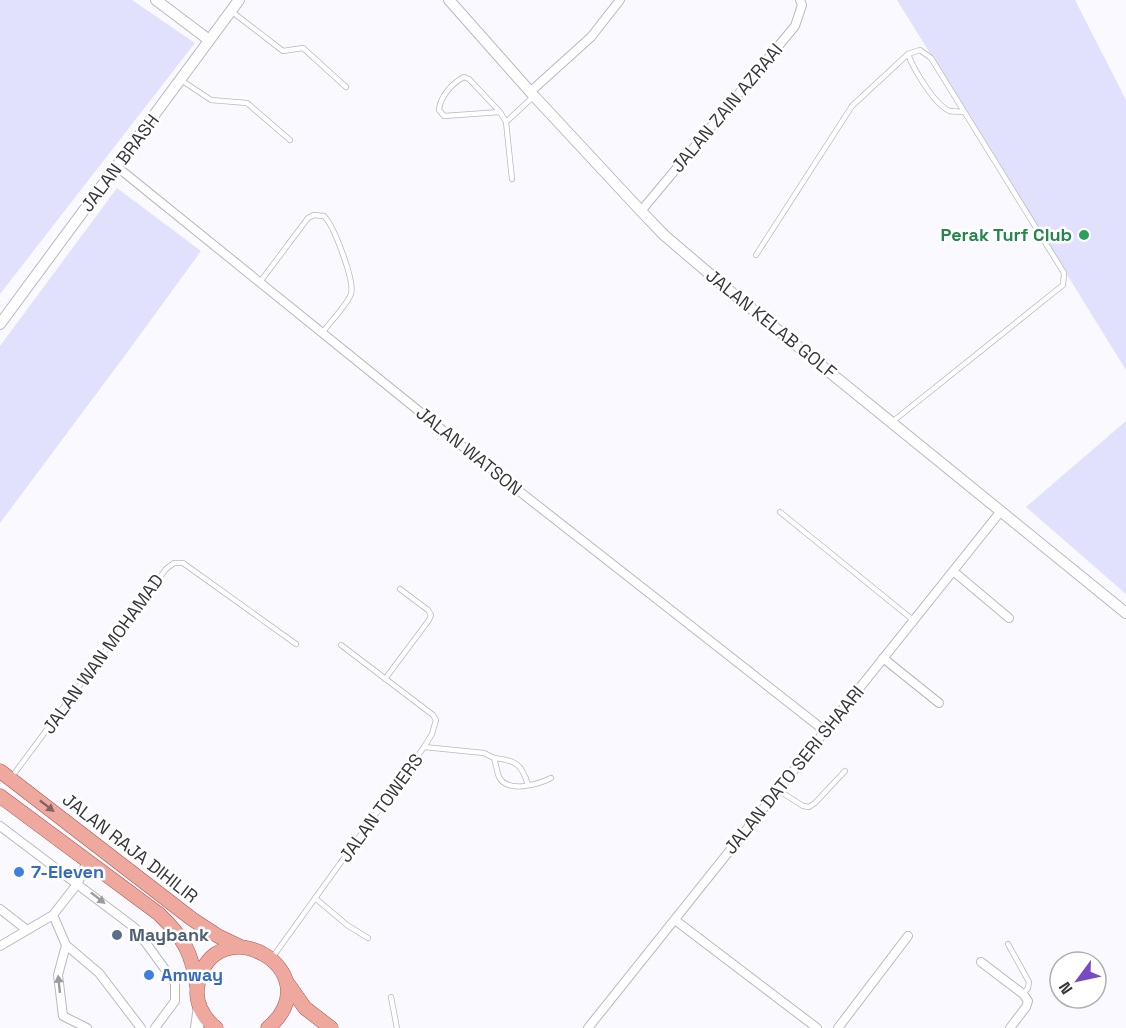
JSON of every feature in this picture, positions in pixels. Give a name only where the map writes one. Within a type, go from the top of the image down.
[{"type":"main road","name":"JALAN RAJA DIHILIR","points":[[5,775],[192,919],[218,936],[272,958]]},
{"type":"main road","name":"JALAN RAJA DIHILIR","points":[[0,796],[159,914],[177,931],[187,946],[194,967],[200,1006]]},
{"type":"main road","points":[[197,987],[200,974],[207,963],[217,954],[241,947]]},
{"type":"main road","points":[[272,958],[305,1008],[331,1028]]},
{"type":"main road","points":[[268,1028],[284,1008],[287,994],[285,979]]},
{"type":"main road","points":[[197,1028],[200,1006]]},
{"type":"main road","points":[[200,1006],[205,1017],[216,1028]]},
{"type":"street","points":[[156,0],[209,40]]},
{"type":"street","name":"JALAN BRASH","points":[[0,324],[239,0]]},
{"type":"street","name":"JALAN KELAB GOLF","points":[[449,0],[532,94],[664,235],[1126,613]]},
{"type":"street","points":[[532,94],[591,37],[620,0]]},
{"type":"street","name":"JALAN ZAIN AZRAAI","points":[[641,211],[795,26],[802,5],[800,0]]},
{"type":"street","name":"JALAN WATSON","points":[[116,166],[486,465],[825,730]]},
{"type":"street","name":"JALAN DATO SERI SHAARI","points":[[588,1028],[1000,511]]},
{"type":"street","points":[[953,571],[1010,618]]},
{"type":"street","points":[[883,658],[939,703]]},
{"type":"street","points":[[0,826],[135,927],[175,983],[175,1000],[155,1028]]},
{"type":"street","points":[[0,946],[52,915],[78,883],[87,861]]},
{"type":"street","points":[[0,909],[27,930]]},
{"type":"street","points":[[52,915],[66,945],[99,974],[141,1028]]},
{"type":"street","points":[[675,920],[817,1028]]},
{"type":"street","points":[[838,1028],[908,936]]},
{"type":"street","points":[[66,945],[58,975],[63,1016],[87,1028]]},
{"type":"street","points":[[981,962],[1023,994],[1028,1001],[1010,1028]]},
{"type":"lane","points":[[231,11],[283,51],[303,48],[346,87]]},
{"type":"lane","points":[[756,255],[852,106],[908,54],[920,50],[931,58],[1065,278],[1063,285],[891,422]]},
{"type":"lane","points":[[908,54],[912,66],[940,105],[951,111],[964,112]]},
{"type":"lane","points":[[500,112],[444,116],[439,110],[440,101],[458,80],[464,76],[469,79],[500,112],[506,122],[512,179]]},
{"type":"lane","points":[[181,80],[211,100],[247,103],[290,140]]},
{"type":"lane","points":[[506,122],[532,94]]},
{"type":"lane","points":[[260,282],[308,218],[314,215],[324,216],[331,227],[352,284],[350,296],[323,332]]},
{"type":"lane","points":[[780,512],[913,620]]},
{"type":"lane","name":"JALAN WAN MOHAMAD","points":[[5,775],[166,569],[174,563],[183,563],[296,644]]},
{"type":"lane","points":[[385,678],[431,615],[428,610],[400,590]]},
{"type":"lane","points":[[341,645],[436,720],[432,734],[424,747]]},
{"type":"lane","name":"JALAN TOWERS","points":[[272,958],[424,747],[484,753],[516,763],[522,768],[528,785]]},
{"type":"lane","points":[[494,758],[499,777],[504,783],[514,786],[528,785],[551,778]]},
{"type":"lane","points":[[778,790],[803,806],[809,807],[844,771]]},
{"type":"lane","points":[[315,898],[347,925],[368,938]]},
{"type":"lane","points":[[1008,944],[1029,982],[1023,994]]},
{"type":"lane","points":[[391,997],[397,1028]]},
{"type":"shaded area","points":[[0,0],[132,0],[195,43],[0,294]]},
{"type":"shaded area","name":"Perak Turf Club","points":[[897,0],[1075,0],[1126,100],[1126,370]]},
{"type":"shaded area","points":[[117,188],[201,251],[0,523],[0,346]]},
{"type":"shaded area","points":[[1126,421],[1126,594],[1026,507]]},
{"type":"place","name":"Perak Turf Club","points":[[1084,235]]},
{"type":"place","name":"7-Eleven","points":[[19,872]]},
{"type":"place","name":"Maybank","points":[[117,935]]},
{"type":"place","name":"Amway","points":[[149,975]]}]
